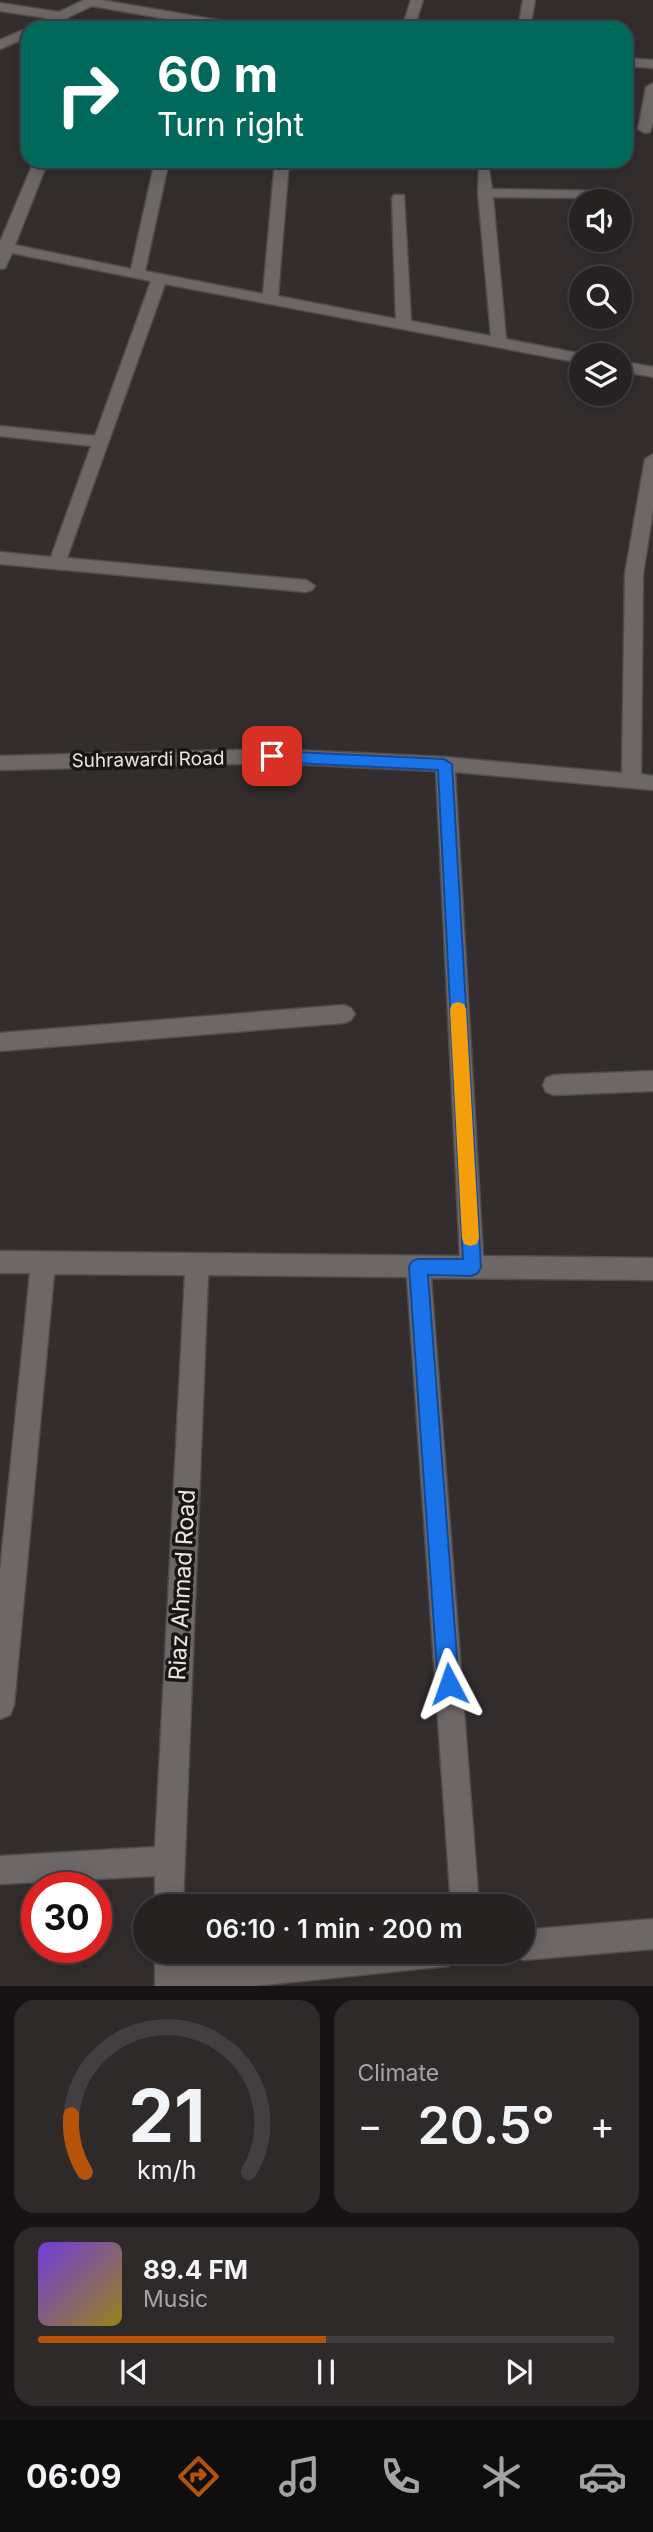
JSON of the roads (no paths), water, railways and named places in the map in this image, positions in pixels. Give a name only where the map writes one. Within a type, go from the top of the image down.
[{"type":"street","points":[[410,21],[417,0]]},
{"type":"street","points":[[525,21],[529,0]]},
{"type":"street","points":[[51,21],[93,1],[188,21]]},
{"type":"street","points":[[0,7],[61,16]]},
{"type":"street","points":[[0,45],[21,35]]},
{"type":"street","points":[[633,63],[653,64]]},
{"type":"street","points":[[649,129],[653,87]]},
{"type":"street","points":[[0,265],[3,246],[38,168]]},
{"type":"street","points":[[137,274],[160,168]]},
{"type":"street","points":[[270,300],[281,168]]},
{"type":"street","points":[[484,172],[499,343]]},
{"type":"street","points":[[485,193],[569,194]]},
{"type":"street","points":[[399,198],[404,325]]},
{"type":"street","points":[[3,246],[159,279],[569,356]]},
{"type":"street","points":[[57,563],[159,279]]},
{"type":"street","points":[[632,368],[653,372]]},
{"type":"street","points":[[0,431],[101,442]]},
{"type":"street","points":[[631,782],[634,574],[653,459]]},
{"type":"street","points":[[0,558],[306,586]]},
{"type":"street","points":[[634,574],[653,576]]},
{"type":"street","name":"Suhrawardi Road","points":[[0,763],[272,756],[444,764],[653,783]]},
{"type":"street","points":[[444,764],[472,1267]]},
{"type":"street","points":[[0,1042],[344,1014]]},
{"type":"street","points":[[554,1085],[653,1081]]},
{"type":"street","points":[[0,1262],[653,1269]]},
{"type":"street","points":[[0,1705],[43,1264]]},
{"type":"street","name":"Riaz Ahmad Road","points":[[170,1894],[169,1861],[197,1265]]},
{"type":"street","points":[[418,1267],[464,1894]]},
{"type":"street","points":[[0,1870],[169,1861]]},
{"type":"street","points":[[535,1944],[653,1934]]},
{"type":"street","points":[[170,1973],[284,1964]]}]
